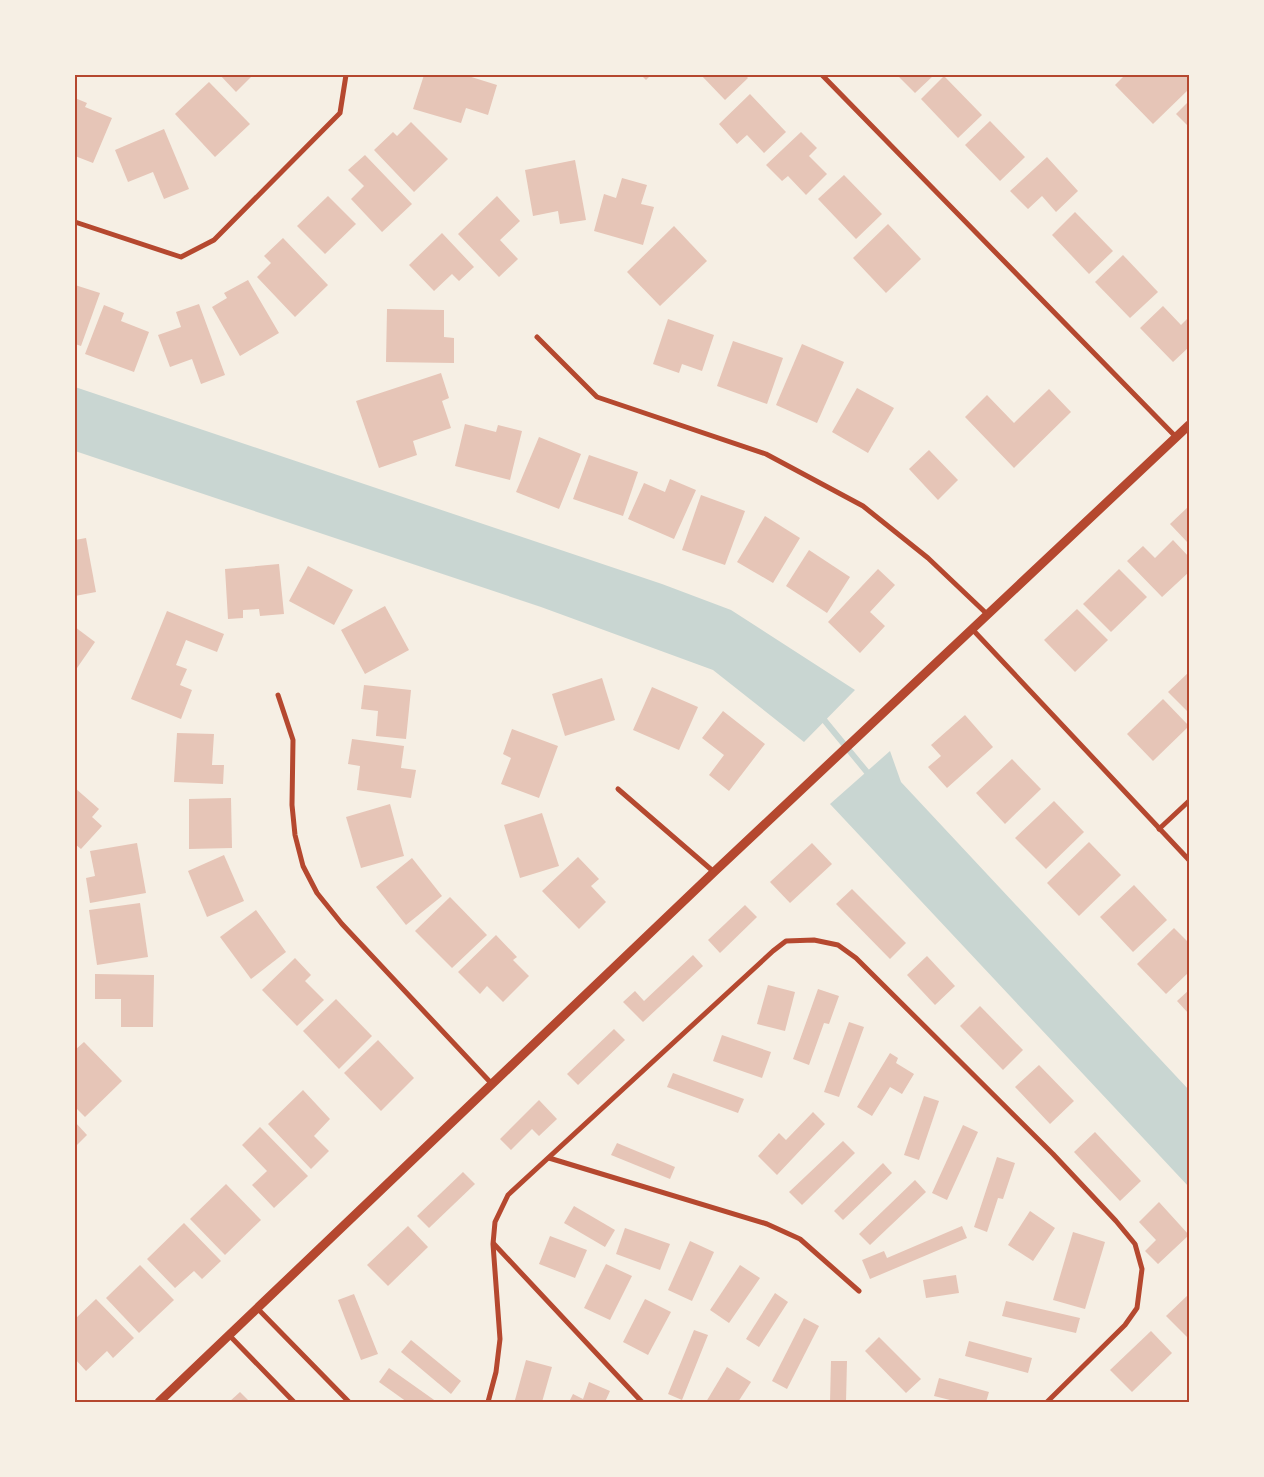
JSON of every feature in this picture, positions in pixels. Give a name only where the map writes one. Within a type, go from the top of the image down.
[{"type":"street","points":[[75,222],[181,257],[214,240],[340,113],[346,75]]},
{"type":"street","points":[[822,75],[1176,437]]},
{"type":"street","points":[[537,337],[597,398],[766,454],[863,506],[928,558],[988,615]]},
{"type":"street","points":[[159,1402],[714,872],[1189,425]]},
{"type":"street","points":[[972,630],[1189,860]]},
{"type":"street","points":[[278,694],[293,740],[292,805],[295,835],[304,866],[317,894],[342,924],[492,1084]]},
{"type":"street","points":[[618,788],[714,872]]},
{"type":"street","points":[[1160,829],[1189,801]]},
{"type":"street","points":[[488,1402],[496,1372],[500,1338],[493,1244],[495,1222],[508,1195],[786,940],[814,940],[838,945],[856,958],[1053,1154],[1135,1244],[1142,1268],[1137,1308],[1125,1325],[1047,1402]]},
{"type":"street","points":[[548,1158],[766,1224],[800,1239],[859,1291]]},
{"type":"street","points":[[493,1244],[642,1402]]},
{"type":"street","points":[[256,1308],[349,1402]]},
{"type":"street","points":[[229,1335],[294,1402]]},
{"type":"shaded area","points":[[75,387],[662,584],[731,610],[855,690],[804,742],[713,670],[541,607],[75,451]]},
{"type":"shaded area","points":[[890,751],[901,782],[1189,1090],[1189,1187],[830,804]]},
{"type":"building","points":[[220,75],[253,75],[236,92]]},
{"type":"building","points":[[424,75],[465,75],[497,85],[488,115],[466,108],[461,123],[413,109]]},
{"type":"building","points":[[641,75],[651,75],[646,80]]},
{"type":"building","points":[[701,75],[745,75],[748,78],[725,100]]},
{"type":"building","points":[[897,75],[934,75],[915,93]]},
{"type":"building","points":[[1125,75],[1189,75],[1189,89],[1153,124],[1115,85]]},
{"type":"building","points":[[944,76],[982,115],[958,138],[921,99]]},
{"type":"building","points":[[209,82],[250,124],[215,157],[175,114]]},
{"type":"building","points":[[750,94],[786,132],[764,153],[747,135],[737,144],[719,124]]},
{"type":"building","points":[[75,98],[87,103],[85,107],[112,118],[93,163],[75,156]]},
{"type":"building","points":[[1189,101],[1189,127],[1176,114]]},
{"type":"building","points":[[990,121],[1025,157],[1000,181],[965,145]]},
{"type":"building","points":[[411,122],[448,159],[414,192],[374,150],[393,132],[397,136]]},
{"type":"building","points":[[164,129],[189,189],[164,199],[153,172],[128,182],[115,150]]},
{"type":"building","points":[[801,132],[817,148],[809,156],[827,174],[806,195],[788,176],[782,181],[766,165]]},
{"type":"building","points":[[365,155],[412,204],[382,232],[351,199],[364,186],[348,170]]},
{"type":"building","points":[[1047,157],[1078,191],[1056,212],[1042,196],[1028,209],[1010,191]]},
{"type":"building","points":[[575,160],[586,220],[560,224],[558,211],[533,216],[525,170]]},
{"type":"building","points":[[844,175],[882,214],[856,239],[818,199]]},
{"type":"building","points":[[622,178],[647,185],[641,204],[654,207],[643,245],[594,231],[604,194],[616,198]]},
{"type":"building","points":[[328,196],[356,224],[325,254],[297,226]]},
{"type":"building","points":[[497,196],[520,221],[500,240],[518,259],[499,277],[458,234]]},
{"type":"building","points":[[1075,212],[1113,251],[1089,274],[1052,235]]},
{"type":"building","points":[[888,224],[921,259],[886,293],[853,258]]},
{"type":"building","points":[[674,226],[707,261],[660,306],[627,272]]},
{"type":"building","points":[[442,233],[474,267],[459,281],[452,274],[434,291],[409,265]]},
{"type":"building","points":[[283,238],[328,285],[295,317],[257,277],[271,263],[264,256]]},
{"type":"building","points":[[1123,255],[1158,292],[1130,318],[1095,282]]},
{"type":"building","points":[[248,280],[279,333],[240,356],[212,307],[227,298],[224,293]]},
{"type":"building","points":[[75,285],[100,293],[81,346],[75,344]]},
{"type":"building","points":[[199,304],[225,375],[201,384],[192,359],[170,367],[158,335],[181,327],[176,312]]},
{"type":"building","points":[[104,305],[124,313],[121,321],[149,332],[134,372],[85,354]]},
{"type":"building","points":[[1163,306],[1181,325],[1189,317],[1189,347],[1173,362],[1140,328]]},
{"type":"building","points":[[387,309],[444,310],[444,337],[454,338],[454,363],[386,362]]},
{"type":"building","points":[[668,319],[714,335],[702,371],[682,364],[679,373],[653,364]]},
{"type":"building","points":[[733,341],[783,358],[767,404],[717,386]]},
{"type":"building","points":[[802,344],[844,362],[817,423],[776,405]]},
{"type":"building","points":[[441,373],[449,398],[442,401],[451,428],[413,441],[417,455],[379,468],[356,401]]},
{"type":"building","points":[[857,388],[894,408],[868,453],[832,432]]},
{"type":"building","points":[[1049,389],[1071,412],[1014,468],[965,417],[987,395],[1014,423]]},
{"type":"building","points":[[465,424],[496,432],[498,425],[522,431],[510,480],[455,466]]},
{"type":"building","points":[[539,437],[581,454],[559,509],[516,492]]},
{"type":"building","points":[[929,450],[958,480],[938,500],[909,469]]},
{"type":"building","points":[[589,455],[638,472],[623,516],[573,499]]},
{"type":"building","points":[[670,479],[696,490],[674,539],[628,519],[644,483],[665,492]]},
{"type":"building","points":[[701,495],[745,511],[725,565],[682,550]]},
{"type":"building","points":[[1189,506],[1189,544],[1170,524]]},
{"type":"building","points":[[765,516],[800,538],[773,583],[737,562]]},
{"type":"building","points":[[86,538],[96,592],[75,596],[75,540]]},
{"type":"building","points":[[1173,540],[1189,557],[1189,572],[1162,597],[1127,561],[1143,546],[1155,558]]},
{"type":"building","points":[[809,550],[850,577],[827,613],[786,586]]},
{"type":"building","points":[[279,564],[284,614],[260,616],[259,609],[243,610],[243,618],[228,619],[225,569]]},
{"type":"building","points":[[308,566],[353,590],[334,625],[289,601]]},
{"type":"building","points":[[878,569],[895,585],[870,612],[885,626],[860,653],[828,622]]},
{"type":"building","points":[[1119,569],[1147,597],[1111,632],[1083,604]]},
{"type":"building","points":[[385,606],[409,650],[365,674],[341,630]]},
{"type":"building","points":[[1077,609],[1108,640],[1075,672],[1044,640]]},
{"type":"building","points":[[167,611],[224,634],[217,652],[186,640],[176,665],[187,669],[180,685],[192,690],[181,719],[131,699]]},
{"type":"building","points":[[75,627],[95,642],[75,671]]},
{"type":"building","points":[[1189,672],[1189,713],[1168,692]]},
{"type":"building","points":[[602,678],[615,720],[565,736],[552,694]]},
{"type":"building","points":[[364,685],[411,690],[406,739],[376,736],[378,711],[361,709]]},
{"type":"building","points":[[652,687],[698,707],[679,750],[633,730]]},
{"type":"building","points":[[1163,699],[1189,726],[1153,761],[1127,734]]},
{"type":"building","points":[[723,711],[765,744],[729,791],[709,775],[724,755],[702,738]]},
{"type":"building","points":[[965,715],[993,747],[947,788],[928,767],[941,756],[931,745]]},
{"type":"building","points":[[512,729],[558,746],[539,798],[501,784],[511,758],[503,754]]},
{"type":"building","points":[[177,733],[214,734],[212,765],[224,765],[223,784],[174,782]]},
{"type":"building","points":[[352,739],[404,746],[401,768],[416,770],[411,798],[357,790],[360,766],[348,764]]},
{"type":"building","points":[[1012,759],[1041,789],[1005,824],[976,793]]},
{"type":"building","points":[[75,788],[99,809],[92,817],[102,826],[81,849],[75,844]]},
{"type":"building","points":[[231,798],[232,848],[189,849],[189,799]]},
{"type":"building","points":[[1054,801],[1084,832],[1046,869],[1015,838]]},
{"type":"building","points":[[390,804],[404,856],[361,868],[346,817]]},
{"type":"building","points":[[542,813],[559,866],[520,878],[504,825]]},
{"type":"building","points":[[1089,842],[1121,875],[1079,916],[1047,883]]},
{"type":"building","points":[[137,843],[146,893],[90,903],[86,878],[95,876],[90,851]]},
{"type":"building","points":[[812,843],[832,864],[790,903],[770,882]]},
{"type":"building","points":[[224,855],[244,901],[207,917],[188,871]]},
{"type":"building","points":[[578,857],[599,879],[591,886],[606,902],[579,929],[542,891]]},
{"type":"building","points":[[412,858],[442,896],[406,925],[376,887]]},
{"type":"building","points":[[1134,885],[1167,920],[1133,952],[1100,917]]},
{"type":"building","points":[[852,889],[906,943],[890,959],[836,904]]},
{"type":"building","points":[[450,897],[487,935],[452,968],[415,931]]},
{"type":"building","points":[[140,903],[148,957],[97,965],[89,910]]},
{"type":"building","points":[[745,905],[757,917],[720,953],[708,940]]},
{"type":"building","points":[[256,910],[286,952],[251,979],[220,937]]},
{"type":"building","points":[[1174,928],[1189,943],[1189,972],[1166,994],[1137,964]]},
{"type":"building","points":[[496,935],[517,957],[513,960],[529,976],[503,1002],[487,986],[480,994],[458,972]]},
{"type":"building","points":[[693,955],[703,966],[643,1022],[623,1002],[635,991],[644,1001]]},
{"type":"building","points":[[927,956],[955,986],[935,1005],[907,975]]},
{"type":"building","points":[[295,958],[311,975],[305,981],[324,1000],[297,1026],[262,990]]},
{"type":"building","points":[[95,974],[154,975],[153,1027],[121,1027],[121,999],[95,999]]},
{"type":"building","points":[[768,985],[795,992],[785,1031],[757,1024]]},
{"type":"building","points":[[818,989],[839,996],[829,1024],[824,1023],[809,1065],[793,1059]]},
{"type":"building","points":[[1189,990],[1189,1014],[1177,1001]]},
{"type":"building","points":[[336,999],[372,1036],[339,1069],[303,1031]]},
{"type":"building","points":[[980,1006],[1023,1050],[1003,1070],[960,1026]]},
{"type":"building","points":[[849,1022],[864,1027],[839,1097],[824,1092]]},
{"type":"building","points":[[614,1029],[625,1040],[578,1085],[567,1074]]},
{"type":"building","points":[[722,1035],[771,1052],[762,1078],[713,1061]]},
{"type":"building","points":[[378,1040],[414,1078],[381,1111],[344,1073]]},
{"type":"building","points":[[84,1042],[122,1081],[85,1117],[75,1107],[75,1050]]},
{"type":"building","points":[[890,1053],[898,1058],[896,1063],[914,1074],[902,1094],[890,1087],[872,1116],[857,1107]]},
{"type":"building","points":[[1039,1065],[1074,1101],[1050,1124],[1015,1087]]},
{"type":"building","points":[[673,1073],[744,1099],[738,1113],[667,1087]]},
{"type":"building","points":[[303,1090],[330,1119],[314,1136],[329,1151],[311,1169],[268,1124]]},
{"type":"building","points":[[924,1096],[939,1101],[919,1160],[904,1155]]},
{"type":"building","points":[[539,1100],[557,1119],[539,1136],[532,1129],[511,1150],[500,1139]]},
{"type":"building","points":[[813,1112],[825,1124],[777,1175],[758,1156],[779,1133],[786,1140]]},
{"type":"building","points":[[75,1122],[87,1135],[75,1147]]},
{"type":"building","points":[[963,1125],[978,1132],[947,1200],[932,1193]]},
{"type":"building","points":[[260,1127],[308,1176],[274,1208],[252,1185],[267,1171],[242,1145]]},
{"type":"building","points":[[1095,1132],[1141,1181],[1120,1201],[1074,1152]]},
{"type":"building","points":[[843,1141],[855,1153],[802,1205],[789,1192]]},
{"type":"building","points":[[617,1143],[675,1167],[670,1179],[611,1155]]},
{"type":"building","points":[[997,1157],[1015,1163],[1003,1199],[998,1198],[987,1232],[974,1227]]},
{"type":"building","points":[[883,1163],[892,1173],[843,1220],[834,1211]]},
{"type":"building","points":[[463,1172],[475,1184],[429,1228],[417,1216]]},
{"type":"building","points":[[915,1180],[926,1192],[870,1245],[859,1234]]},
{"type":"building","points":[[226,1184],[261,1220],[225,1255],[190,1219]]},
{"type":"building","points":[[1159,1202],[1189,1235],[1158,1264],[1145,1251],[1156,1240],[1139,1222]]},
{"type":"building","points":[[574,1206],[615,1230],[605,1247],[564,1223]]},
{"type":"building","points":[[1030,1211],[1055,1228],[1033,1261],[1008,1245]]},
{"type":"building","points":[[184,1223],[221,1261],[202,1279],[194,1271],[175,1288],[147,1259]]},
{"type":"building","points":[[408,1226],[428,1247],[388,1286],[367,1265]]},
{"type":"building","points":[[962,1226],[967,1238],[870,1279],[862,1260],[884,1251],[887,1258]]},
{"type":"building","points":[[625,1228],[670,1244],[660,1270],[616,1254]]},
{"type":"building","points":[[1073,1232],[1105,1242],[1085,1309],[1053,1300]]},
{"type":"building","points":[[550,1236],[587,1250],[575,1278],[539,1264]]},
{"type":"building","points":[[690,1241],[714,1252],[692,1301],[668,1290]]},
{"type":"building","points":[[606,1264],[632,1276],[610,1320],[584,1308]]},
{"type":"building","points":[[140,1265],[174,1300],[139,1333],[106,1298]]},
{"type":"building","points":[[740,1265],[760,1278],[729,1323],[710,1310]]},
{"type":"building","points":[[956,1275],[959,1293],[926,1298],[923,1280]]},
{"type":"building","points":[[775,1293],[788,1302],[759,1347],[746,1339]]},
{"type":"building","points":[[354,1294],[378,1354],[361,1360],[338,1300]]},
{"type":"building","points":[[1189,1294],[1189,1335],[1187,1337],[1166,1316]]},
{"type":"building","points":[[96,1299],[134,1338],[113,1358],[107,1351],[86,1371],[75,1359],[75,1319]]},
{"type":"building","points":[[645,1299],[671,1312],[648,1355],[623,1342]]},
{"type":"building","points":[[1006,1301],[1080,1318],[1076,1333],[1002,1316]]},
{"type":"building","points":[[804,1318],[819,1326],[787,1389],[772,1381]]},
{"type":"building","points":[[694,1330],[708,1335],[682,1400],[668,1394]]},
{"type":"building","points":[[1151,1331],[1172,1353],[1132,1392],[1110,1370]]},
{"type":"building","points":[[879,1337],[921,1379],[906,1393],[865,1351]]},
{"type":"building","points":[[411,1340],[461,1381],[451,1394],[401,1352]]},
{"type":"building","points":[[969,1341],[1032,1358],[1028,1373],[965,1356]]},
{"type":"building","points":[[526,1360],[552,1367],[542,1402],[515,1400]]},
{"type":"building","points":[[831,1361],[847,1361],[846,1402],[830,1402]]},
{"type":"building","points":[[727,1367],[751,1382],[738,1402],[706,1402]]},
{"type":"building","points":[[389,1368],[437,1402],[407,1402],[379,1382]]},
{"type":"building","points":[[939,1378],[989,1392],[986,1402],[958,1402],[934,1396]]},
{"type":"building","points":[[589,1382],[610,1391],[605,1402],[569,1402],[573,1394],[583,1399]]},
{"type":"building","points":[[240,1392],[250,1402],[229,1402]]},
{"type":"waterway","points":[[820,715],[871,777]]}]
